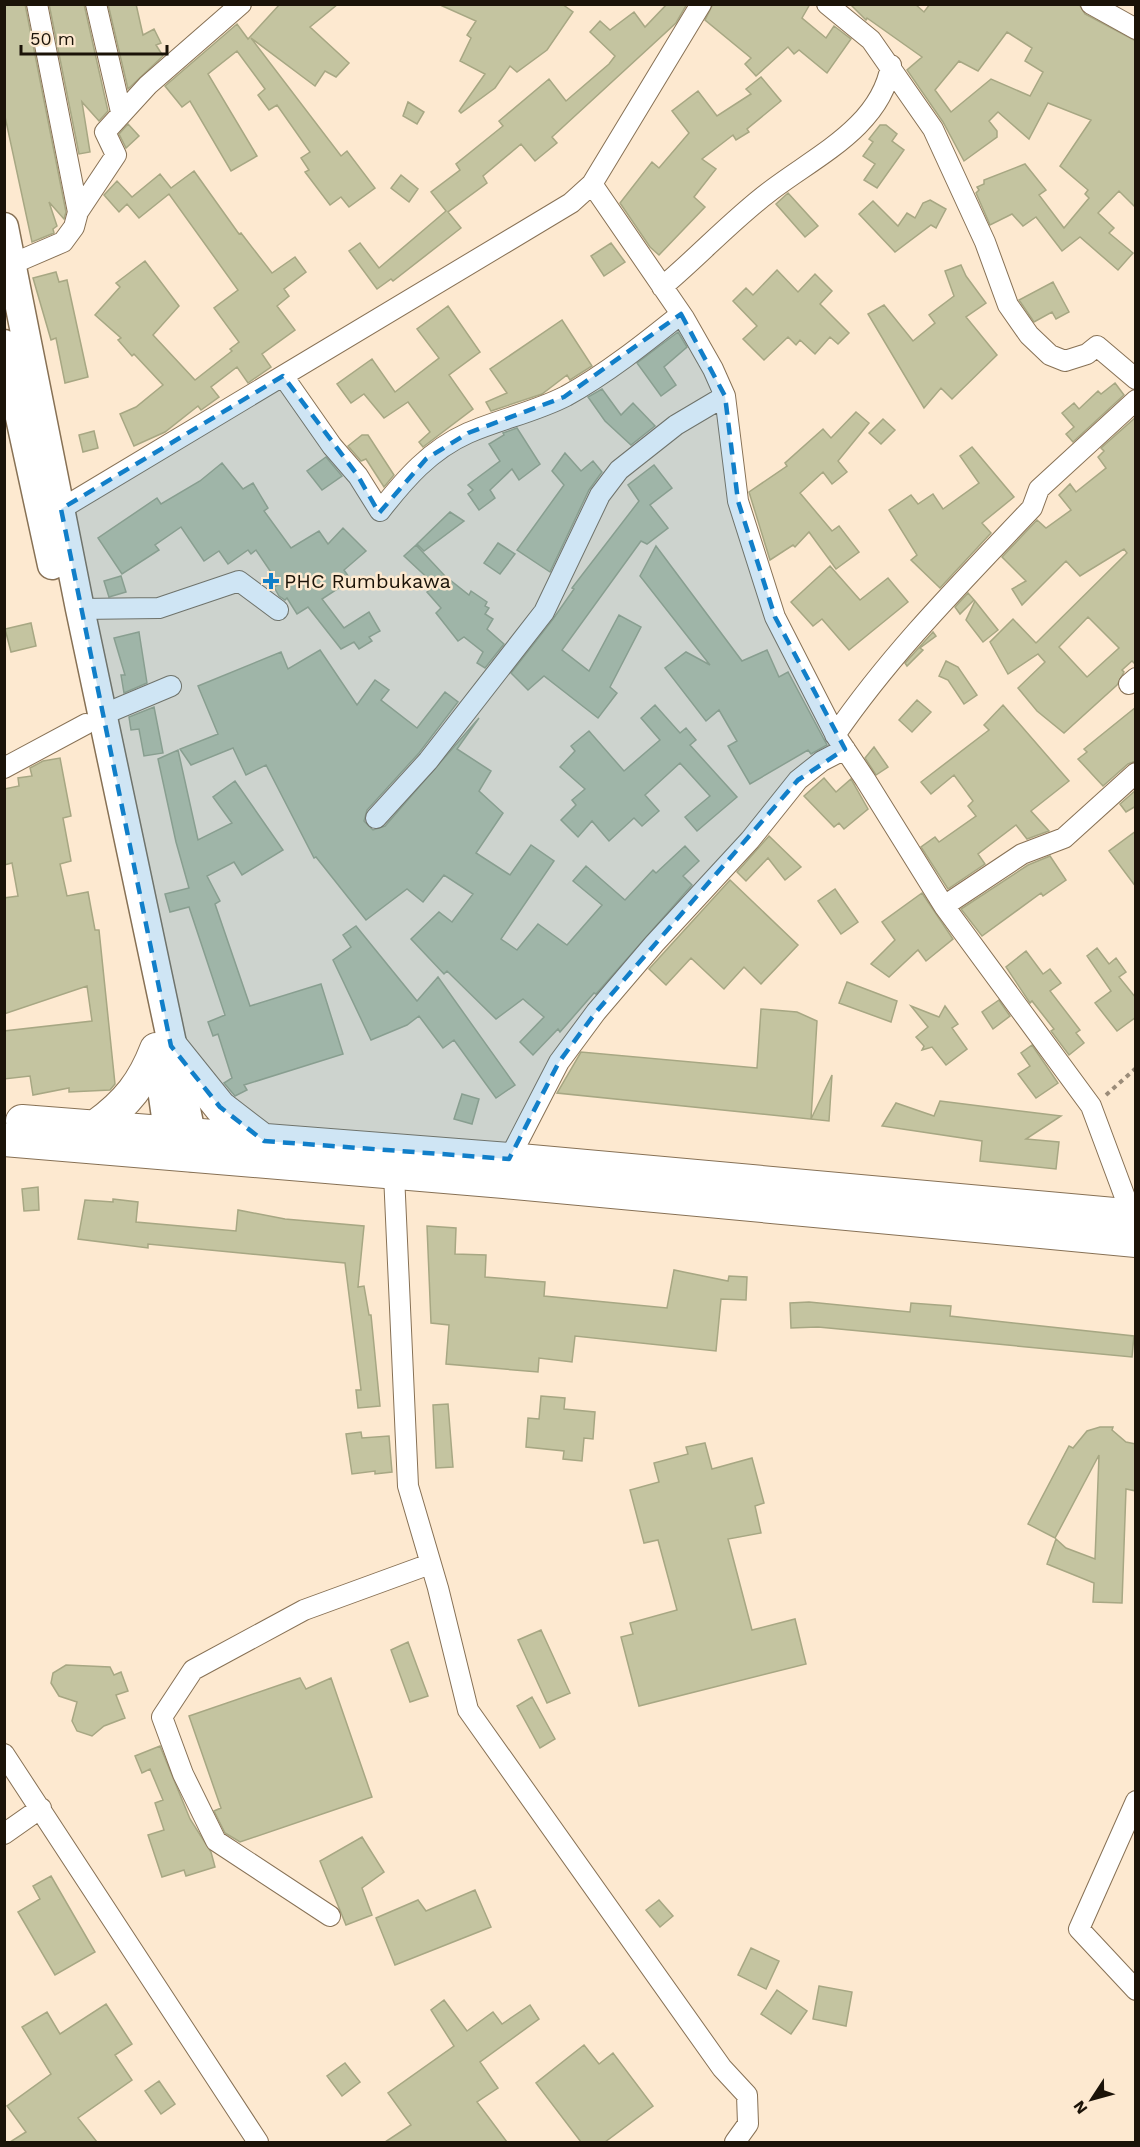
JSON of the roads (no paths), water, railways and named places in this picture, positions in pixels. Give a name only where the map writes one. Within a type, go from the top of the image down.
[{"type":"main road","points":[[4,227],[80,609],[94,720]]},
{"type":"main road","points":[[4,344],[94,720],[164,1047],[180,1144]]},
{"type":"main road","points":[[98,1125],[121,1107],[135,1092],[164,1047]]},
{"type":"main road","points":[[164,1047],[220,1107],[264,1141]]},
{"type":"main road","points":[[4,1120],[98,1125],[180,1144],[394,1174],[1134,1224]]},
{"type":"main road","points":[[4,1140],[180,1144],[264,1141],[509,1159],[1134,1224]]},
{"type":"street","points":[[37,4],[78,212]]},
{"type":"street","points":[[96,4],[121,112]]},
{"type":"street","points":[[12,264],[63,242],[74,227],[78,212],[116,155],[105,132],[121,112],[241,4]]},
{"type":"street","points":[[61,509],[571,203],[592,184],[701,4]]},
{"type":"street","points":[[827,4],[871,40],[891,65],[933,129],[985,242],[1008,304],[1029,335],[1050,355],[1065,361],[1087,354],[1097,346],[1136,379]]},
{"type":"street","points":[[1091,4],[1136,29]]},
{"type":"street","points":[[662,287],[770,191],[834,147],[861,121],[879,98],[889,79],[891,65]]},
{"type":"street","points":[[592,184],[681,314],[713,369],[725,396],[738,501],[775,617],[840,742],[944,906],[1090,1106],[1134,1224]]},
{"type":"street","points":[[283,376],[332,446],[358,476],[380,511],[405,478],[426,459],[468,433],[536,409],[579,388],[681,314]]},
{"type":"street","points":[[376,818],[428,762],[544,612],[600,495],[620,470],[676,425],[725,396]]},
{"type":"street","points":[[509,1159],[560,1062],[596,1012],[654,944],[750,840],[798,780],[822,761],[840,742],[864,692],[926,619],[1032,508],[1039,489],[1136,400]]},
{"type":"street","points":[[80,609],[159,608],[239,581],[278,610]]},
{"type":"street","points":[[4,768],[94,720],[171,686]]},
{"type":"street","points":[[944,906],[1022,854],[1064,837],[1136,773]]},
{"type":"street","points":[[394,1174],[408,1486],[468,1710],[722,2068],[747,2095],[748,2124],[735,2142]]},
{"type":"street","points":[[330,1916],[216,1841],[183,1774],[162,1717],[193,1670],[304,1610],[430,1563]]},
{"type":"street","points":[[4,1754],[258,2142]]},
{"type":"street","points":[[1136,1801],[1079,1929],[1136,1990]]},
{"type":"street","points":[[4,1834],[41,1809]]},
{"type":"place","name":"PHC Rumbukawa","points":[[271,581]]}]
